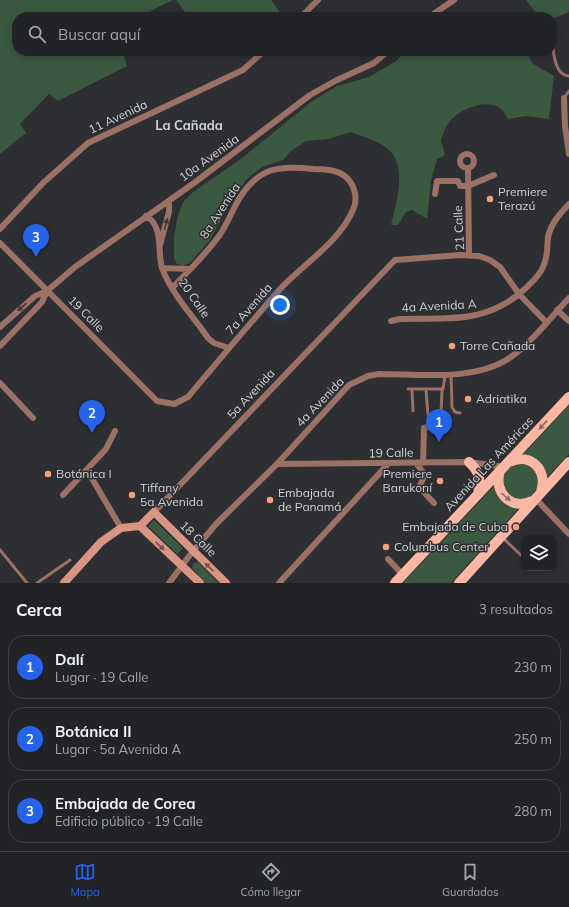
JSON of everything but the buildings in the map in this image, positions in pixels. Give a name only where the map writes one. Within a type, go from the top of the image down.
[{"type":"main road","name":"Avenida Las Américas","points":[[395,583],[569,397]]},
{"type":"main road","points":[[521,459],[527,460],[538,467],[543,479],[536,497],[520,504],[505,498],[499,488],[498,477],[505,467],[521,459]]},
{"type":"main road","points":[[469,462],[476,468],[480,479],[478,494]]},
{"type":"main road","points":[[459,583],[569,462]]},
{"type":"street","points":[[306,12],[318,0]]},
{"type":"street","points":[[436,12],[454,0]]},
{"type":"street","name":"11 Avenida","points":[[0,229],[43,183],[88,143],[243,70],[258,56]]},
{"type":"street","name":"10a Avenida","points":[[0,327],[35,296],[47,291],[75,267],[253,140],[310,95],[335,81],[374,63],[382,56]]},
{"type":"street","points":[[567,98],[565,126],[569,154]]},
{"type":"street","name":"8a Avenida","points":[[172,288],[220,235],[248,187],[259,176],[273,170],[291,166],[332,170],[341,174],[349,180],[355,193],[355,205],[351,214]]},
{"type":"street","name":"21 Calle","points":[[468,168],[469,256],[486,258],[496,263],[519,294],[546,322]]},
{"type":"street","points":[[435,194],[437,181],[458,181],[460,186],[468,186],[494,175]]},
{"type":"street","name":"20 Calle","points":[[160,247],[169,212],[169,201]]},
{"type":"street","name":"4a Avenida A","points":[[391,321],[400,319],[464,318],[478,316],[493,311],[519,294],[542,269],[546,257],[550,230],[556,219],[569,204]]},
{"type":"street","name":"7a Avenida","points":[[157,401],[174,404],[188,397],[283,287],[339,234],[351,214]]},
{"type":"street","name":"20 Calle","points":[[146,216],[151,219],[157,229],[162,268],[172,288],[208,338],[214,343],[229,348]]},
{"type":"street","name":"19 Calle","points":[[0,243],[157,401]]},
{"type":"street","name":"5a Avenida","points":[[140,526],[392,263],[401,258],[469,256]]},
{"type":"street","points":[[162,268],[190,269]]},
{"type":"street","name":"10a Avenida","points":[[0,346],[42,302],[47,291]]},
{"type":"street","name":"4a Avenida","points":[[170,583],[181,565],[217,523],[277,464],[349,385],[357,380],[379,374],[448,374],[476,372],[498,364],[526,344],[569,298]]},
{"type":"street","points":[[557,310],[569,321]]},
{"type":"street","points":[[0,383],[33,418]]},
{"type":"street","points":[[423,463],[424,428],[444,427]]},
{"type":"street","points":[[63,495],[106,449],[115,431]]},
{"type":"street","name":"19 Calle","points":[[277,464],[469,462],[505,467]]},
{"type":"street","points":[[416,463],[425,474],[419,487],[434,503]]},
{"type":"street","points":[[279,583],[388,464]]},
{"type":"street","points":[[87,470],[100,490],[113,517],[121,528]]},
{"type":"street","points":[[536,497],[569,534]]},
{"type":"street","name":"18 Calle","points":[[154,512],[226,583]]},
{"type":"street","points":[[64,583],[101,542],[121,528],[140,526],[200,583]]},
{"type":"street","points":[[388,559],[403,574]]},
{"type":"lane","points":[[554,56],[560,66],[562,74],[569,76]]},
{"type":"lane","points":[[567,98],[569,91]]},
{"type":"lane","points":[[426,390],[428,415],[441,413],[442,390],[448,374]]},
{"type":"lane","points":[[448,374],[452,407],[455,412],[460,413]]},
{"type":"lane","points":[[413,411],[410,390],[442,390]]},
{"type":"lane","points":[[501,536],[521,555]]},
{"type":"lane","points":[[0,550],[27,583]]},
{"type":"lane","points":[[37,583],[70,560]]},
{"type":"green space","points":[[0,0],[173,0],[148,12],[12,12],[12,56],[124,56],[127,66],[58,101],[49,94],[20,124],[26,133],[0,154]]},
{"type":"green space","points":[[176,0],[271,0],[280,12],[185,12]]},
{"type":"green space","points":[[526,0],[569,0],[569,12],[557,17],[557,12],[537,12]]},
{"type":"green space","points":[[401,56],[529,56],[532,63],[554,76],[549,119],[526,116],[508,119],[501,109],[489,104],[482,104],[468,108],[456,115],[445,129],[441,141],[445,155],[437,159],[431,181],[427,219],[412,210],[406,212],[398,225],[391,225],[399,187],[399,177],[395,158],[390,151],[377,142],[351,132],[328,139],[306,141],[291,151],[283,160],[262,167],[247,179],[231,201],[210,240],[190,263],[183,266],[177,264],[174,259],[174,237],[177,219],[183,202],[192,193],[242,158],[311,102],[337,86],[369,77],[395,62]]},
{"type":"green space","points":[[569,405],[569,454],[547,477],[523,455]]},
{"type":"green space","points":[[514,462],[534,466],[540,485],[531,498],[516,501],[501,487],[506,468]]},
{"type":"green space","points":[[495,485],[519,508],[451,583],[403,583]]},
{"type":"green space","points":[[154,520],[183,548],[177,554],[148,526]]},
{"type":"green space","points":[[198,562],[219,583],[206,583],[192,568],[193,563]]},
{"type":"place","name":"Premiere Terazú","points":[[490,199]]},
{"type":"place","name":"Embajada de Corea","points":[[36,257]]},
{"type":"place","name":"Torre Cañada","points":[[452,346]]},
{"type":"place","name":"Adriatika","points":[[468,399]]},
{"type":"place","name":"Botánica II","points":[[92,433]]},
{"type":"place","name":"Dalí","points":[[439,442]]},
{"type":"place","name":"Botánica I","points":[[48,474]]},
{"type":"place","name":"Premiere Barukoní","points":[[440,481]]},
{"type":"place","name":"Tiffany 5a Avenida","points":[[132,495]]},
{"type":"place","name":"Embajada de Panamá","points":[[270,500]]},
{"type":"place","name":"Embajada de Cuba","points":[[516,527]]},
{"type":"place","name":"Columbus Center","points":[[386,547]]},
{"type":"district","name":"La Cañada","points":[[189,125]]}]
